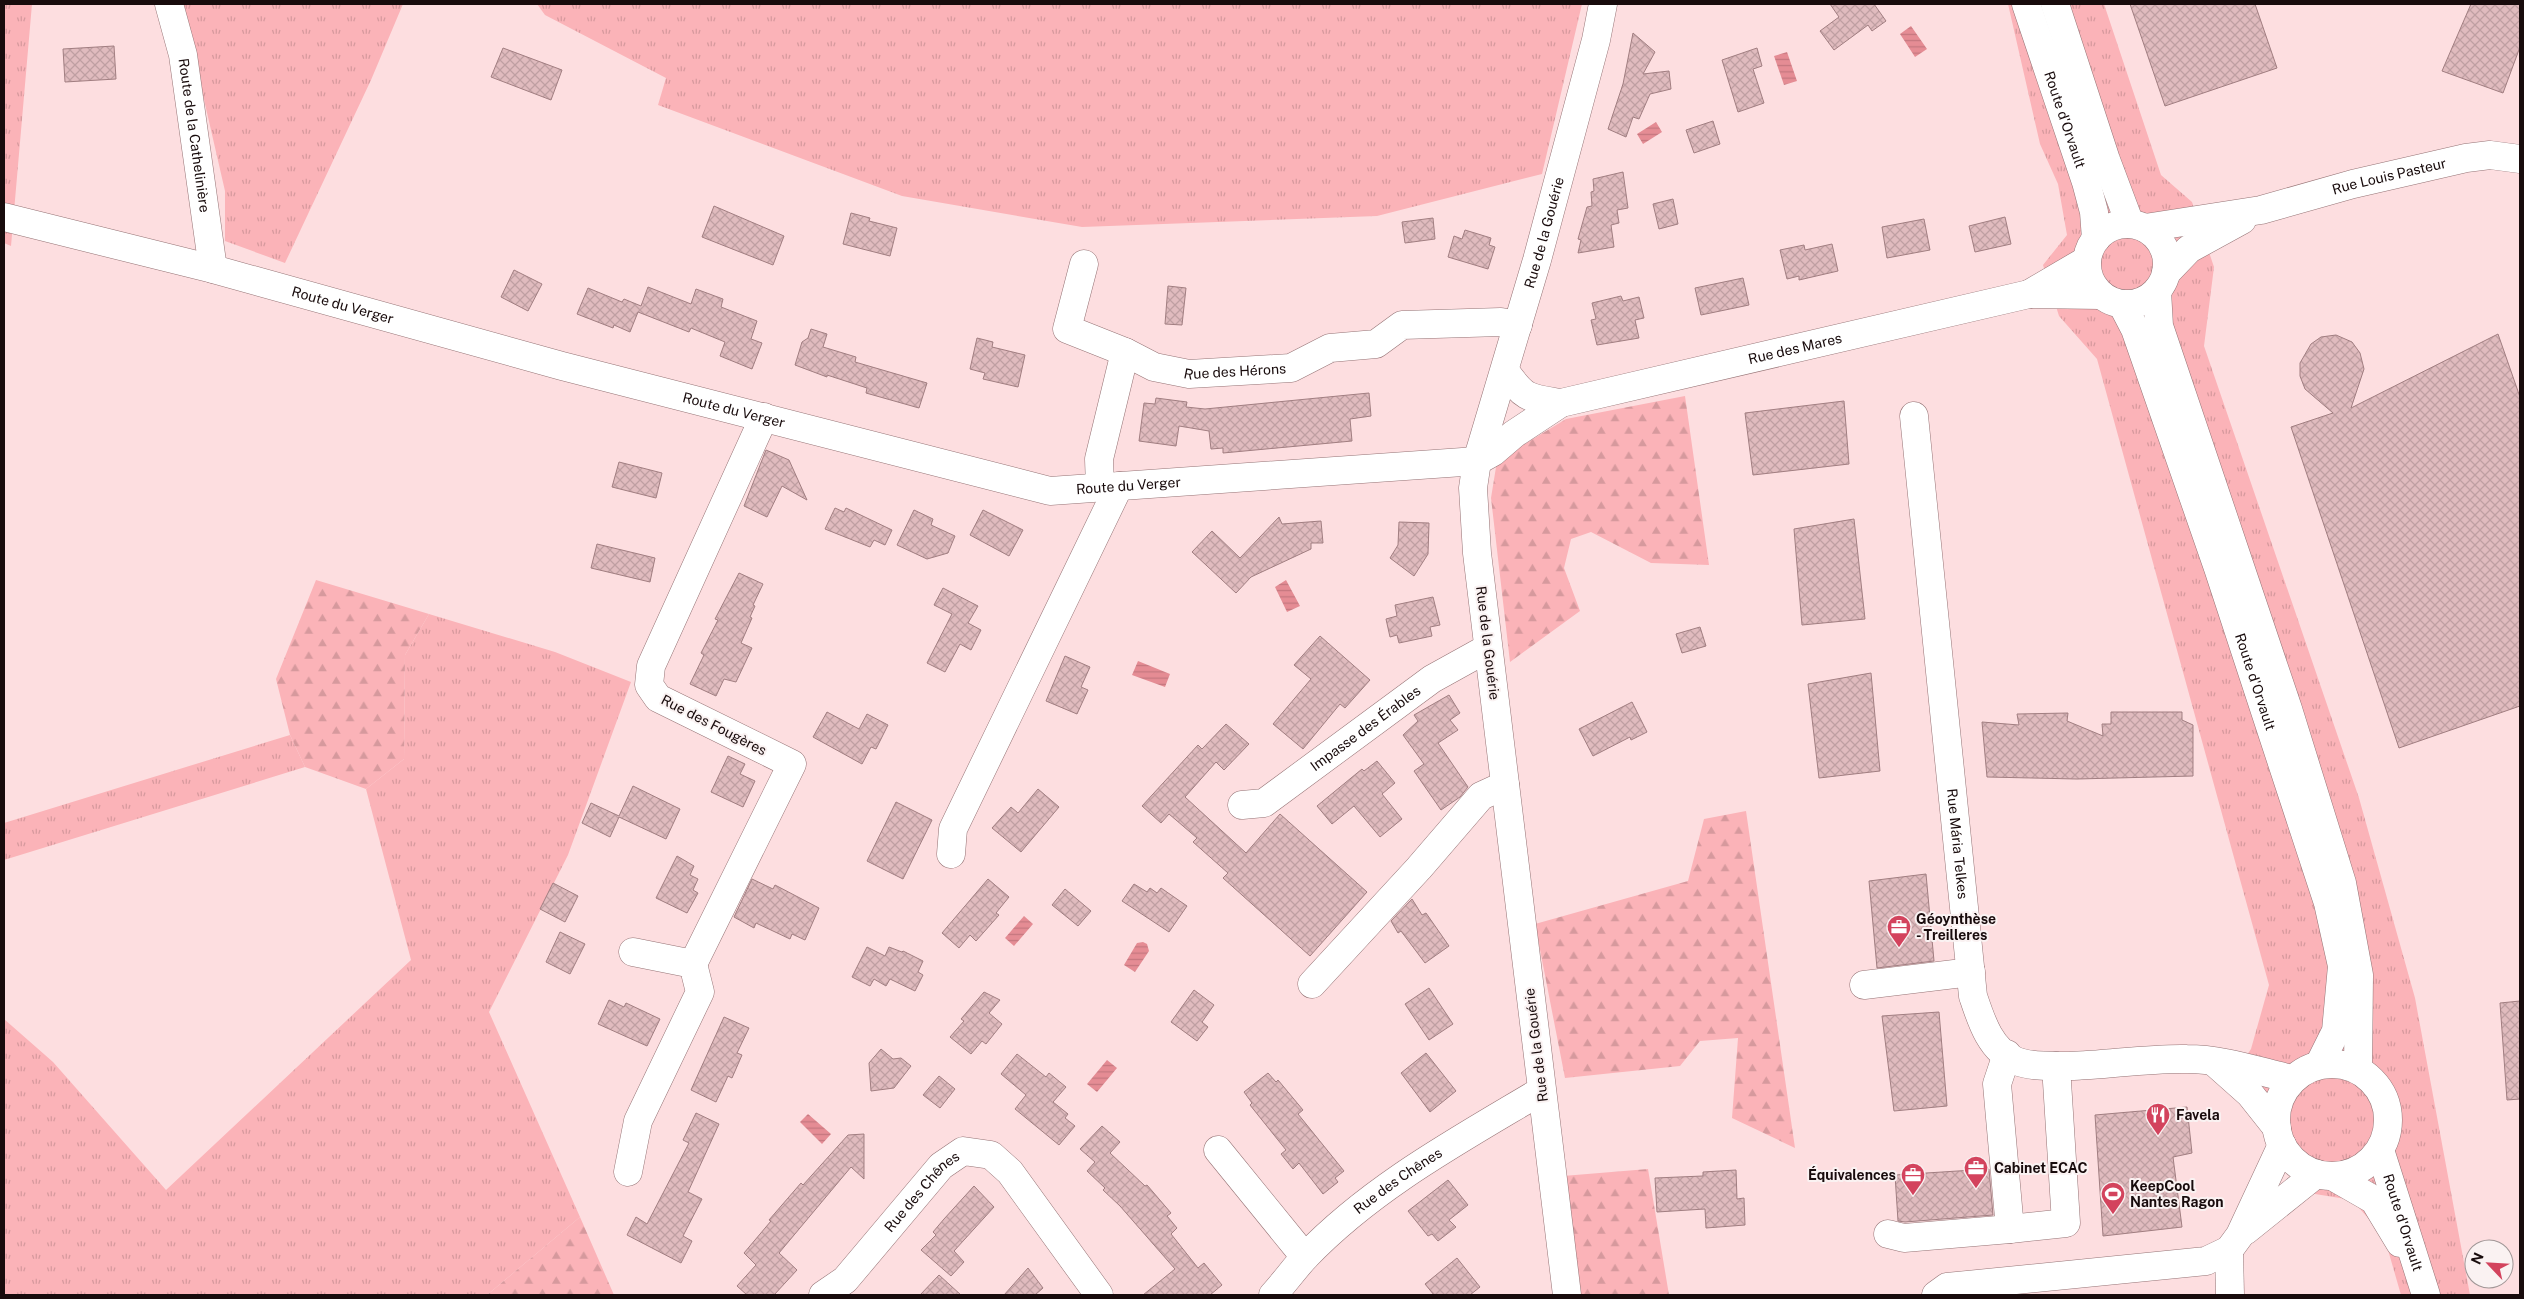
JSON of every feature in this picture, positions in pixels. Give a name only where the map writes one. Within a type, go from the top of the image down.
[{"type":"street","name":"Route de la Cathelinière","points":[[169,4],[183,55],[213,269]]},
{"type":"street","name":"Rue de la Gouérie","points":[[1567,1295],[1488,648],[1473,488],[1477,460],[1518,325],[1596,40],[1603,4]]},
{"type":"street","name":"Route d'Orvault","points":[[2026,4],[2086,182],[2094,212],[2091,249]]},
{"type":"street","name":"Route d'Orvault","points":[[2054,4],[2106,160],[2137,226]]},
{"type":"street","name":"Rue Louis Pasteur","points":[[2137,226],[2261,210],[2353,184],[2466,158],[2490,156],[2520,158]]},
{"type":"street","name":"Rue Louis Pasteur","points":[[2162,282],[2189,249],[2261,210]]},
{"type":"street","name":"Route du Verger","points":[[4,216],[213,269],[562,366],[1050,491],[1477,460]]},
{"type":"street","points":[[2162,282],[2141,302],[2111,299],[2090,279],[2091,249],[2114,226],[2137,226],[2158,239],[2165,251],[2167,259],[2162,282],[2160,326],[2288,710],[2342,883],[2359,975],[2358,1070]]},
{"type":"street","name":"Rue des Mares","points":[[2029,294],[2091,249]]},
{"type":"street","name":"Rue des Hérons","points":[[1084,264],[1067,328],[1125,352],[1154,367],[1189,374],[1290,368],[1330,348],[1376,344],[1402,325],[1501,322],[1518,325]]},
{"type":"street","name":"Rue des Mares","points":[[1477,460],[1493,452],[1514,434],[1561,403],[2029,294],[2111,299]]},
{"type":"street","name":"Route d'Orvault","points":[[2111,299],[2134,329],[2218,568],[2328,902],[2342,966],[2336,1031],[2319,1065]]},
{"type":"street","points":[[951,854],[953,829],[1109,486],[1099,460],[1125,352]]},
{"type":"street","name":"Rue des Mares","points":[[1505,371],[1520,391],[1535,399],[1561,403]]},
{"type":"street","name":"Rue Mária Telkes","points":[[1914,416],[1973,996],[1983,1026],[1997,1047],[2016,1061],[2056,1066],[2111,1065],[2185,1058],[2211,1059],[2292,1079]]},
{"type":"street","name":"Rue des Fougères","points":[[693,964],[792,764],[658,698],[649,685],[651,666],[764,417]]},
{"type":"street","name":"Impasse des Érables","points":[[1242,805],[1264,803],[1432,679],[1488,648]]},
{"type":"street","points":[[1312,984],[1419,868],[1481,796],[1506,785]]},
{"type":"street","points":[[628,1172],[638,1121],[700,992],[693,964],[632,952]]},
{"type":"street","points":[[1864,985],[1971,972]]},
{"type":"street","points":[[2007,1054],[1997,1084],[2010,1229]]},
{"type":"street","points":[[2211,1059],[2250,1094],[2280,1136]]},
{"type":"street","points":[[2319,1065],[2346,1065],[2358,1070],[2373,1080],[2384,1096],[2389,1114],[2388,1133],[2380,1150],[2368,1164],[2352,1173],[2325,1176],[2299,1166],[2286,1153],[2280,1136],[2276,1118],[2279,1100],[2292,1079],[2319,1065]]},
{"type":"street","points":[[1888,1234],[1904,1238],[2066,1223],[2056,1066]]},
{"type":"street","name":"Rue des Chênes","points":[[1274,1295],[1305,1257],[1365,1203],[1431,1156],[1542,1091]]},
{"type":"street","points":[[2230,1295],[2234,1242],[2280,1136]]},
{"type":"street","points":[[1218,1150],[1305,1257]]},
{"type":"street","name":"Route d'Orvault","points":[[2380,1150],[2426,1295]]},
{"type":"street","name":"Rue des Chênes","points":[[823,1295],[845,1280],[941,1166],[963,1151],[991,1155],[1010,1172],[1100,1295]]},
{"type":"street","name":"Route d'Orvault","points":[[2325,1176],[2374,1200],[2398,1239],[2415,1295]]},
{"type":"street","points":[[1936,1295],[1947,1287],[2008,1288],[2206,1261],[2325,1176]]},
{"type":"green space","points":[[4,4],[32,4],[11,246],[4,243]]},
{"type":"green space","points":[[182,4],[403,4],[371,80],[285,263],[225,241],[225,191]]},
{"type":"green space","points":[[537,4],[1582,4],[1542,174],[1377,216],[1082,227],[902,196],[658,105],[666,78],[545,15]]},
{"type":"green space","points":[[2008,4],[2104,4],[2161,175],[2192,202],[2214,267],[2204,346],[2359,798],[2415,998],[2464,1263],[2464,1289],[2469,1289],[2470,1295],[2401,1295],[2384,1236],[2352,1200],[2315,1194],[2270,1147],[2263,1116],[2227,1084],[2251,1049],[2269,985],[2097,359],[2059,316],[2043,265],[2067,235],[2058,184],[2040,144]]},
{"type":"green space","points":[[1685,396],[1709,565],[1651,563],[1591,532],[1571,539],[1564,568],[1580,611],[1510,662],[1491,498],[1497,461],[1566,419]]},
{"type":"green space","points":[[316,580],[429,614],[405,655],[404,759],[366,789],[305,767],[290,735],[276,679]]},
{"type":"green space","points":[[429,614],[555,652],[631,682],[568,855],[489,1012],[580,1217],[487,1295],[4,1295],[4,1019],[53,1062],[166,1190],[411,960],[366,789],[404,759],[405,655]]},
{"type":"green space","points":[[290,735],[305,767],[4,860],[4,823]]},
{"type":"green space","points":[[1746,811],[1795,1148],[1732,1118],[1738,1038],[1700,1041],[1680,1066],[1565,1078],[1535,924],[1688,881],[1704,819]]},
{"type":"green space","points":[[1648,1169],[1669,1295],[1577,1295],[1563,1176]]},
{"type":"green space","points":[[580,1217],[614,1295],[487,1295]]},
{"type":"shaded area","points":[[1911,26],[1927,49],[1915,57],[1900,34]]},
{"type":"shaded area","points":[[1787,52],[1797,81],[1784,85],[1774,56]]},
{"type":"shaded area","points":[[1656,122],[1662,132],[1643,144],[1637,134]]},
{"type":"shaded area","points":[[1286,580],[1300,606],[1287,612],[1275,587]]},
{"type":"shaded area","points":[[1138,661],[1170,674],[1165,687],[1132,675]]},
{"type":"shaded area","points":[[1024,916],[1033,924],[1014,946],[1005,938]]},
{"type":"shaded area","points":[[1143,942],[1147,944],[1149,951],[1135,972],[1124,965],[1137,943]]},
{"type":"shaded area","points":[[1107,1060],[1117,1068],[1097,1092],[1087,1084]]},
{"type":"shaded area","points":[[808,1114],[831,1134],[822,1144],[800,1122]]},
{"type":"building","points":[[1830,4],[1874,4],[1886,21],[1872,31],[1868,25],[1834,50],[1820,31],[1839,17]]},
{"type":"building","points":[[2130,4],[2255,4],[2277,68],[2165,106]]},
{"type":"building","points":[[2471,4],[2520,4],[2520,47],[2503,93],[2442,71]]},
{"type":"building","points":[[1633,33],[1655,52],[1643,74],[1669,71],[1671,89],[1650,94],[1639,119],[1633,117],[1626,137],[1608,129],[1623,84]]},
{"type":"building","points":[[114,46],[116,79],[65,82],[63,49]]},
{"type":"building","points":[[503,48],[562,70],[551,100],[491,77]]},
{"type":"building","points":[[1757,48],[1762,66],[1753,69],[1764,103],[1738,112],[1722,60]]},
{"type":"building","points":[[1713,121],[1720,144],[1694,153],[1686,130]]},
{"type":"building","points":[[1623,172],[1628,208],[1617,210],[1619,223],[1611,225],[1614,247],[1578,253],[1581,240],[1578,239],[1587,207],[1592,206],[1591,192],[1594,191],[1593,179]]},
{"type":"building","points":[[1673,199],[1678,224],[1659,229],[1653,204]]},
{"type":"building","points":[[714,206],[784,236],[773,265],[702,237]]},
{"type":"building","points":[[851,213],[870,218],[869,221],[897,228],[890,256],[843,244]]},
{"type":"building","points":[[2005,217],[2011,244],[1975,252],[1969,226]]},
{"type":"building","points":[[1433,218],[1435,239],[1405,243],[1402,222]]},
{"type":"building","points":[[1924,219],[1930,250],[1887,258],[1882,227]]},
{"type":"building","points":[[1465,230],[1491,238],[1489,245],[1495,247],[1488,269],[1448,257],[1454,236],[1462,239]]},
{"type":"building","points":[[1832,244],[1838,271],[1799,280],[1799,276],[1787,279],[1780,250],[1804,245],[1805,250]]},
{"type":"building","points":[[514,270],[542,284],[528,311],[501,297]]},
{"type":"building","points":[[1743,278],[1749,305],[1701,315],[1695,288]]},
{"type":"building","points":[[1168,286],[1186,288],[1182,325],[1165,324]]},
{"type":"building","points":[[648,287],[691,304],[696,289],[723,299],[721,307],[757,321],[751,339],[762,343],[752,369],[720,356],[725,342],[691,328],[689,332],[638,312],[630,332],[614,325],[613,328],[577,314],[588,288],[622,302],[624,299],[641,306]]},
{"type":"building","points":[[1621,296],[1623,301],[1639,297],[1644,318],[1635,320],[1639,338],[1597,345],[1591,320],[1596,319],[1592,303]]},
{"type":"building","points":[[811,329],[827,334],[823,347],[856,357],[855,362],[927,383],[919,408],[866,393],[867,388],[827,375],[827,377],[795,365],[802,342],[808,338]]},
{"type":"building","points":[[2498,334],[2520,397],[2520,706],[2399,748],[2291,427],[2333,413],[2305,389],[2300,376],[2300,363],[2311,344],[2321,337],[2336,335],[2352,342],[2360,353],[2364,369],[2351,408]]},
{"type":"building","points":[[977,338],[993,342],[992,347],[1025,355],[1018,387],[983,379],[985,373],[970,369]]},
{"type":"building","points":[[1369,393],[1371,416],[1350,419],[1352,441],[1223,453],[1223,448],[1211,449],[1209,431],[1179,426],[1176,446],[1139,441],[1144,403],[1155,404],[1156,398],[1187,402],[1186,407],[1205,409]]},
{"type":"building","points":[[1844,401],[1849,464],[1753,475],[1745,413]]},
{"type":"building","points":[[766,450],[789,460],[807,500],[782,486],[767,517],[744,506]]},
{"type":"building","points":[[619,462],[662,473],[656,498],[612,487]]},
{"type":"building","points":[[835,508],[844,512],[846,508],[892,530],[885,545],[874,540],[870,547],[825,529]]},
{"type":"building","points":[[914,510],[933,519],[931,525],[955,536],[948,553],[927,559],[897,545]]},
{"type":"building","points":[[983,510],[1023,530],[1009,556],[970,535]]},
{"type":"building","points":[[1279,517],[1282,524],[1321,521],[1323,543],[1311,543],[1311,549],[1251,577],[1236,593],[1192,552],[1212,531],[1240,558]]},
{"type":"building","points":[[1854,519],[1865,619],[1802,625],[1794,529]]},
{"type":"building","points":[[1399,522],[1429,523],[1428,554],[1414,576],[1390,558],[1398,545]]},
{"type":"building","points":[[597,544],[655,558],[650,582],[591,568]]},
{"type":"building","points":[[739,573],[763,584],[753,605],[755,606],[750,617],[752,618],[741,643],[752,648],[736,682],[724,679],[716,696],[690,684],[704,655],[701,653],[718,620],[715,619]]},
{"type":"building","points":[[943,588],[978,606],[968,623],[981,630],[971,650],[960,644],[945,672],[927,663],[952,614],[934,605]]},
{"type":"building","points":[[1433,597],[1440,625],[1430,627],[1432,636],[1399,643],[1397,635],[1390,637],[1386,619],[1397,616],[1395,605]]},
{"type":"building","points":[[1700,627],[1706,646],[1682,653],[1676,634]]},
{"type":"building","points":[[1320,636],[1370,680],[1345,708],[1340,704],[1303,749],[1273,724],[1311,679],[1294,665]]},
{"type":"building","points":[[1065,656],[1090,667],[1081,687],[1088,690],[1077,714],[1046,701]]},
{"type":"building","points":[[1871,673],[1880,771],[1819,778],[1808,684]]},
{"type":"building","points":[[1449,695],[1460,713],[1450,720],[1458,730],[1438,743],[1468,787],[1460,797],[1441,810],[1414,771],[1424,764],[1403,735],[1418,721],[1414,715]]},
{"type":"building","points":[[1632,702],[1647,732],[1631,740],[1630,737],[1593,756],[1579,729]]},
{"type":"building","points":[[827,712],[859,729],[867,714],[888,725],[876,749],[871,747],[862,764],[813,737]]},
{"type":"building","points":[[2111,712],[2182,712],[2182,720],[2193,725],[2193,776],[2077,779],[1987,777],[1982,722],[2019,725],[2017,714],[2068,713],[2067,721],[2103,736],[2102,724],[2111,724]]},
{"type":"building","points":[[1226,724],[1249,744],[1224,770],[1216,762],[1185,797],[1246,853],[1280,814],[1367,892],[1310,956],[1223,878],[1228,873],[1193,842],[1197,838],[1169,814],[1161,823],[1142,806],[1198,745],[1202,749]]},
{"type":"building","points":[[728,756],[745,764],[740,774],[755,781],[743,807],[711,792]]},
{"type":"building","points":[[1377,761],[1395,783],[1382,794],[1402,819],[1380,837],[1354,806],[1332,824],[1317,806],[1362,769],[1364,771]]},
{"type":"building","points":[[633,786],[680,809],[666,839],[619,817],[610,837],[582,823],[591,803],[619,816]]},
{"type":"building","points":[[1038,789],[1059,807],[1021,852],[992,828],[1011,807],[1018,813]]},
{"type":"building","points":[[896,802],[932,820],[903,879],[867,861]]},
{"type":"building","points":[[677,856],[694,866],[690,875],[698,879],[693,890],[698,893],[687,913],[656,898]]},
{"type":"building","points":[[1926,874],[1934,961],[1877,968],[1869,881]]},
{"type":"building","points":[[752,879],[773,889],[775,885],[819,908],[805,940],[792,934],[790,939],[756,923],[754,928],[734,917]]},
{"type":"building","points":[[988,879],[1009,897],[996,913],[999,915],[976,941],[970,935],[959,948],[942,933]]},
{"type":"building","points":[[553,883],[578,896],[565,922],[540,909]]},
{"type":"building","points":[[1134,884],[1147,892],[1150,888],[1157,893],[1161,888],[1187,906],[1169,932],[1122,901]]},
{"type":"building","points":[[1065,889],[1091,911],[1078,926],[1052,905]]},
{"type":"building","points":[[1412,899],[1422,915],[1426,913],[1449,946],[1425,963],[1401,931],[1398,933],[1391,921]]},
{"type":"building","points":[[560,932],[585,944],[570,974],[546,962]]},
{"type":"building","points":[[867,947],[885,956],[889,947],[903,951],[923,961],[918,972],[923,975],[915,991],[890,979],[886,986],[874,979],[870,986],[852,977]]},
{"type":"building","points":[[1429,988],[1453,1024],[1429,1040],[1405,1004]]},
{"type":"building","points":[[1194,990],[1214,1005],[1202,1022],[1208,1027],[1197,1041],[1171,1022]]},
{"type":"building","points":[[984,992],[1000,1000],[989,1013],[1002,1024],[986,1044],[982,1041],[971,1054],[950,1037],[964,1021],[961,1019]]},
{"type":"building","points":[[609,1000],[624,1007],[626,1003],[660,1019],[647,1046],[598,1024]]},
{"type":"building","points":[[2520,1001],[2520,1099],[2507,1100],[2500,1003]]},
{"type":"building","points":[[1939,1012],[1947,1106],[1894,1111],[1882,1016]]},
{"type":"building","points":[[724,1017],[749,1028],[737,1053],[742,1055],[732,1078],[728,1076],[716,1102],[691,1090]]},
{"type":"building","points":[[881,1049],[893,1059],[901,1058],[911,1066],[894,1088],[871,1091],[869,1063]]},
{"type":"building","points":[[1426,1053],[1456,1091],[1430,1112],[1401,1073]]},
{"type":"building","points":[[1017,1054],[1046,1077],[1049,1073],[1066,1087],[1053,1102],[1068,1114],[1065,1118],[1075,1126],[1059,1145],[1015,1109],[1026,1095],[1001,1074]]},
{"type":"building","points":[[1268,1073],[1276,1082],[1278,1080],[1303,1110],[1298,1114],[1344,1171],[1335,1178],[1338,1182],[1323,1194],[1299,1163],[1293,1169],[1281,1154],[1286,1150],[1250,1105],[1252,1103],[1244,1092]]},
{"type":"building","points":[[939,1076],[955,1089],[940,1108],[923,1095]]},
{"type":"building","points":[[2187,1107],[2192,1153],[2173,1157],[2182,1227],[2103,1236],[2095,1115]]},
{"type":"building","points":[[696,1113],[719,1124],[688,1192],[702,1199],[683,1236],[692,1241],[681,1263],[627,1235],[636,1217],[647,1224],[689,1143],[683,1140]]},
{"type":"building","points":[[1102,1126],[1120,1142],[1110,1153],[1145,1186],[1147,1185],[1171,1213],[1167,1216],[1177,1228],[1171,1234],[1198,1268],[1204,1263],[1222,1285],[1210,1295],[1143,1295],[1175,1269],[1120,1206],[1103,1190],[1105,1188],[1087,1171],[1095,1162],[1080,1149]]},
{"type":"building","points":[[864,1134],[864,1179],[851,1167],[779,1253],[797,1270],[774,1295],[747,1295],[737,1286],[756,1265],[744,1253],[801,1183],[803,1185],[848,1135]]},
{"type":"building","points":[[1989,1169],[1993,1215],[1898,1221],[1895,1175]]},
{"type":"building","points":[[1736,1170],[1737,1199],[1744,1198],[1745,1225],[1706,1228],[1705,1209],[1657,1212],[1655,1178],[1703,1176],[1703,1172]]},
{"type":"building","points":[[1448,1180],[1468,1205],[1449,1220],[1456,1227],[1438,1241],[1432,1234],[1428,1236],[1408,1211]]},
{"type":"building","points":[[974,1186],[994,1207],[954,1251],[964,1262],[951,1276],[921,1250],[936,1235],[933,1232]]},
{"type":"building","points":[[1457,1258],[1480,1287],[1470,1295],[1434,1295],[1425,1284]]},
{"type":"building","points":[[1028,1268],[1043,1288],[1035,1295],[1004,1295]]},
{"type":"building","points":[[939,1275],[961,1295],[920,1295]]},
{"type":"place","name":"Géoynthèse - Treilleres","points":[[1899,948]]},
{"type":"place","name":"Favela","points":[[2158,1136]]},
{"type":"place","name":"Cabinet ECAC","points":[[1976,1189]]},
{"type":"place","name":"Équivalences","points":[[1913,1196]]},
{"type":"place","name":"KeepCool Nantes Ragon","points":[[2113,1215]]}]
